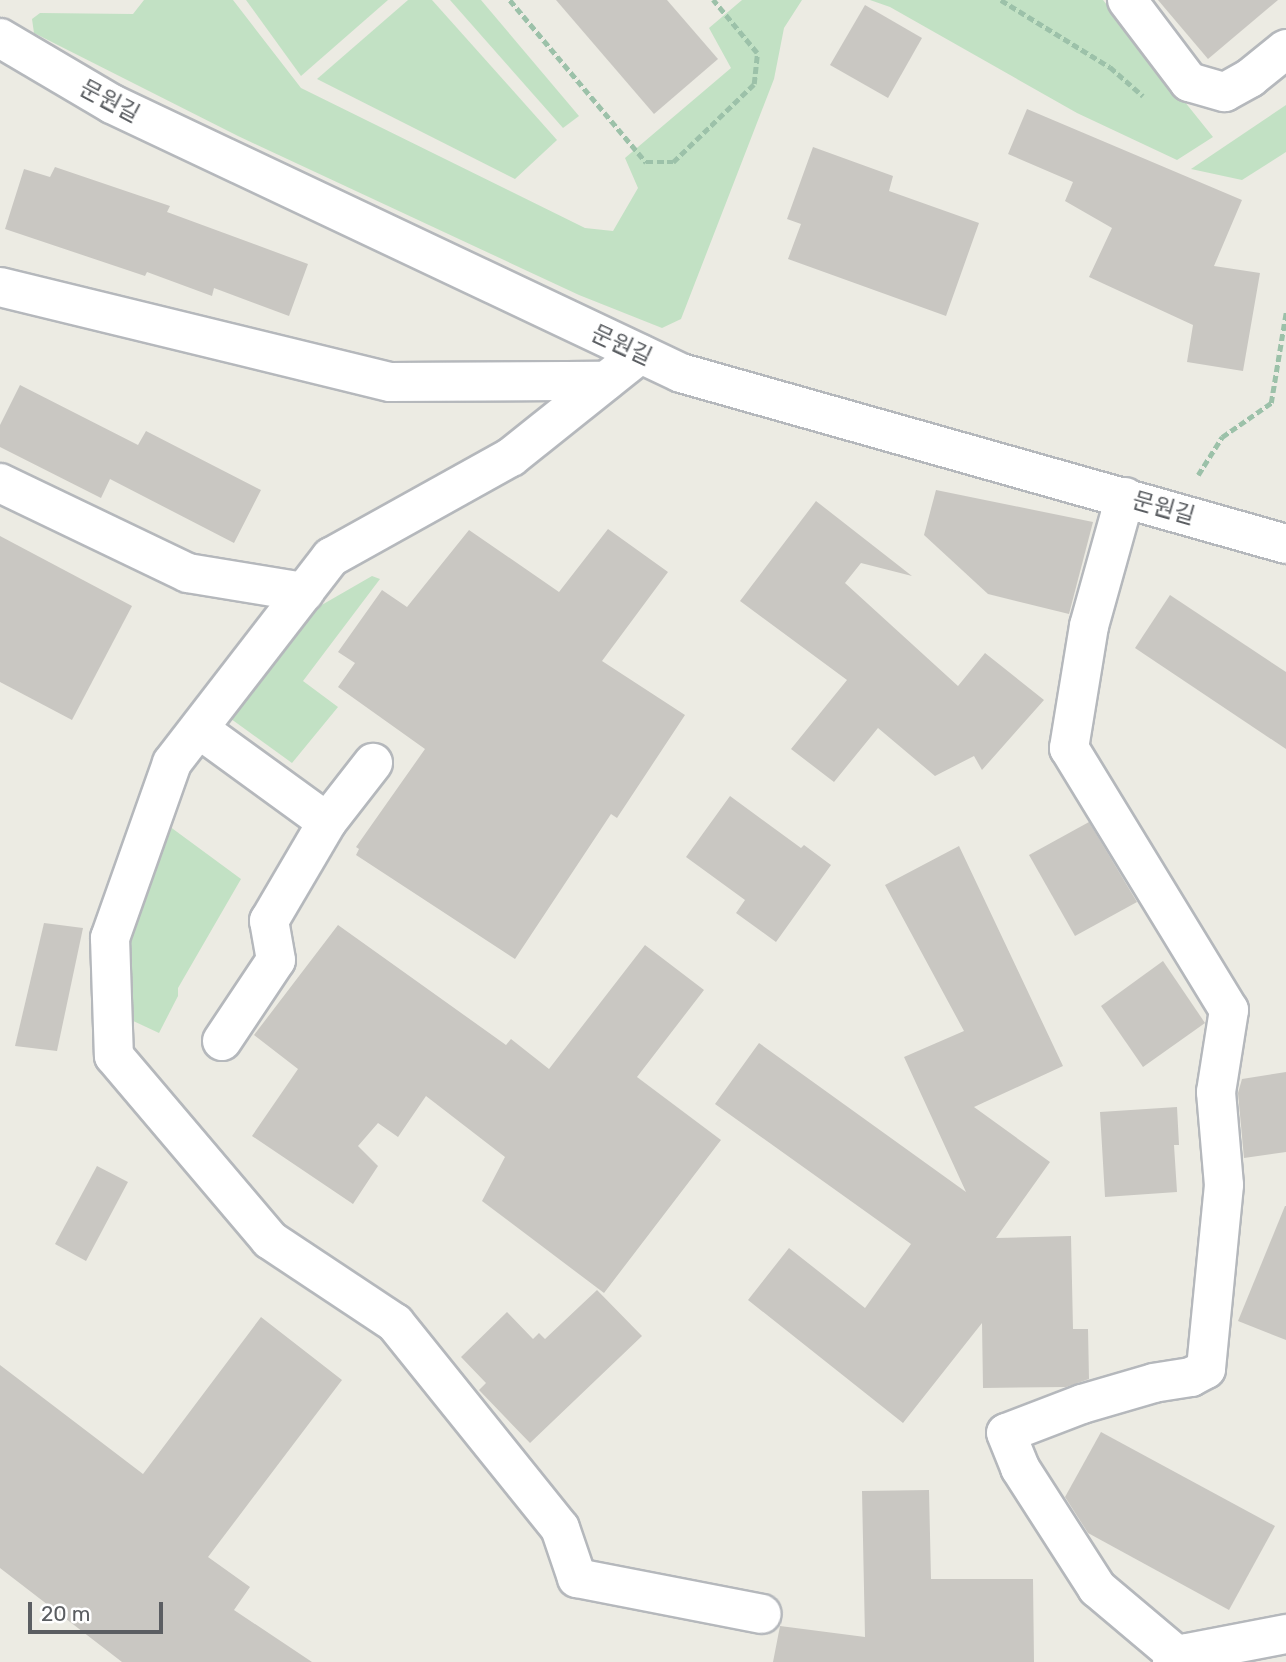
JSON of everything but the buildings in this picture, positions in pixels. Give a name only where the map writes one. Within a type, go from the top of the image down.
[{"type":"street","points":[[1127,0],[1189,82],[1225,92],[1250,78],[1286,49]]},
{"type":"street","name":"문원길","points":[[0,38],[112,104],[681,373],[1286,544]]},
{"type":"street","points":[[0,287],[390,382],[606,381]]},
{"type":"street","points":[[640,354],[512,457],[331,557],[172,763],[110,938],[114,1056],[270,1240],[395,1323],[560,1528],[577,1578],[762,1614]]},
{"type":"street","points":[[0,483],[188,573],[304,592]]},
{"type":"street","points":[[1125,497],[1089,626],[1069,748],[1229,1010],[1216,1092],[1224,1185],[1206,1369],[1191,1377],[1154,1383],[1082,1404],[1006,1433],[1020,1468],[1097,1588],[1179,1657],[1286,1634]]},
{"type":"street","points":[[199,729],[327,822]]},
{"type":"street","points":[[222,1041],[276,960],[269,921],[327,822],[373,763]]},
{"type":"path","points":[[510,0],[646,162],[673,162],[754,84],[757,52],[713,0]]},
{"type":"path","points":[[1175,512],[1222,437],[1271,403],[1286,312]]},
{"type":"green space","points":[[144,0],[233,0],[301,88],[585,228],[613,231],[638,188],[625,158],[731,68],[709,28],[742,0],[802,0],[784,28],[774,79],[681,319],[662,328],[579,295],[238,136],[34,33],[32,19],[40,13],[133,14]]},
{"type":"green space","points":[[246,0],[388,0],[301,76]]},
{"type":"green space","points":[[408,0],[432,0],[557,140],[515,179],[317,79]]},
{"type":"green space","points":[[450,0],[481,0],[579,116],[563,128]]},
{"type":"green space","points":[[870,0],[1103,0],[1213,137],[1177,160],[1077,113],[890,7]]},
{"type":"green space","points":[[1286,105],[1286,152],[1242,180],[1191,169]]},
{"type":"green space","points":[[372,576],[380,579],[303,681],[338,707],[292,763],[227,716],[313,610]]},
{"type":"green space","points":[[169,826],[241,879],[178,988],[178,996],[159,1033],[129,1019],[128,917]]}]
